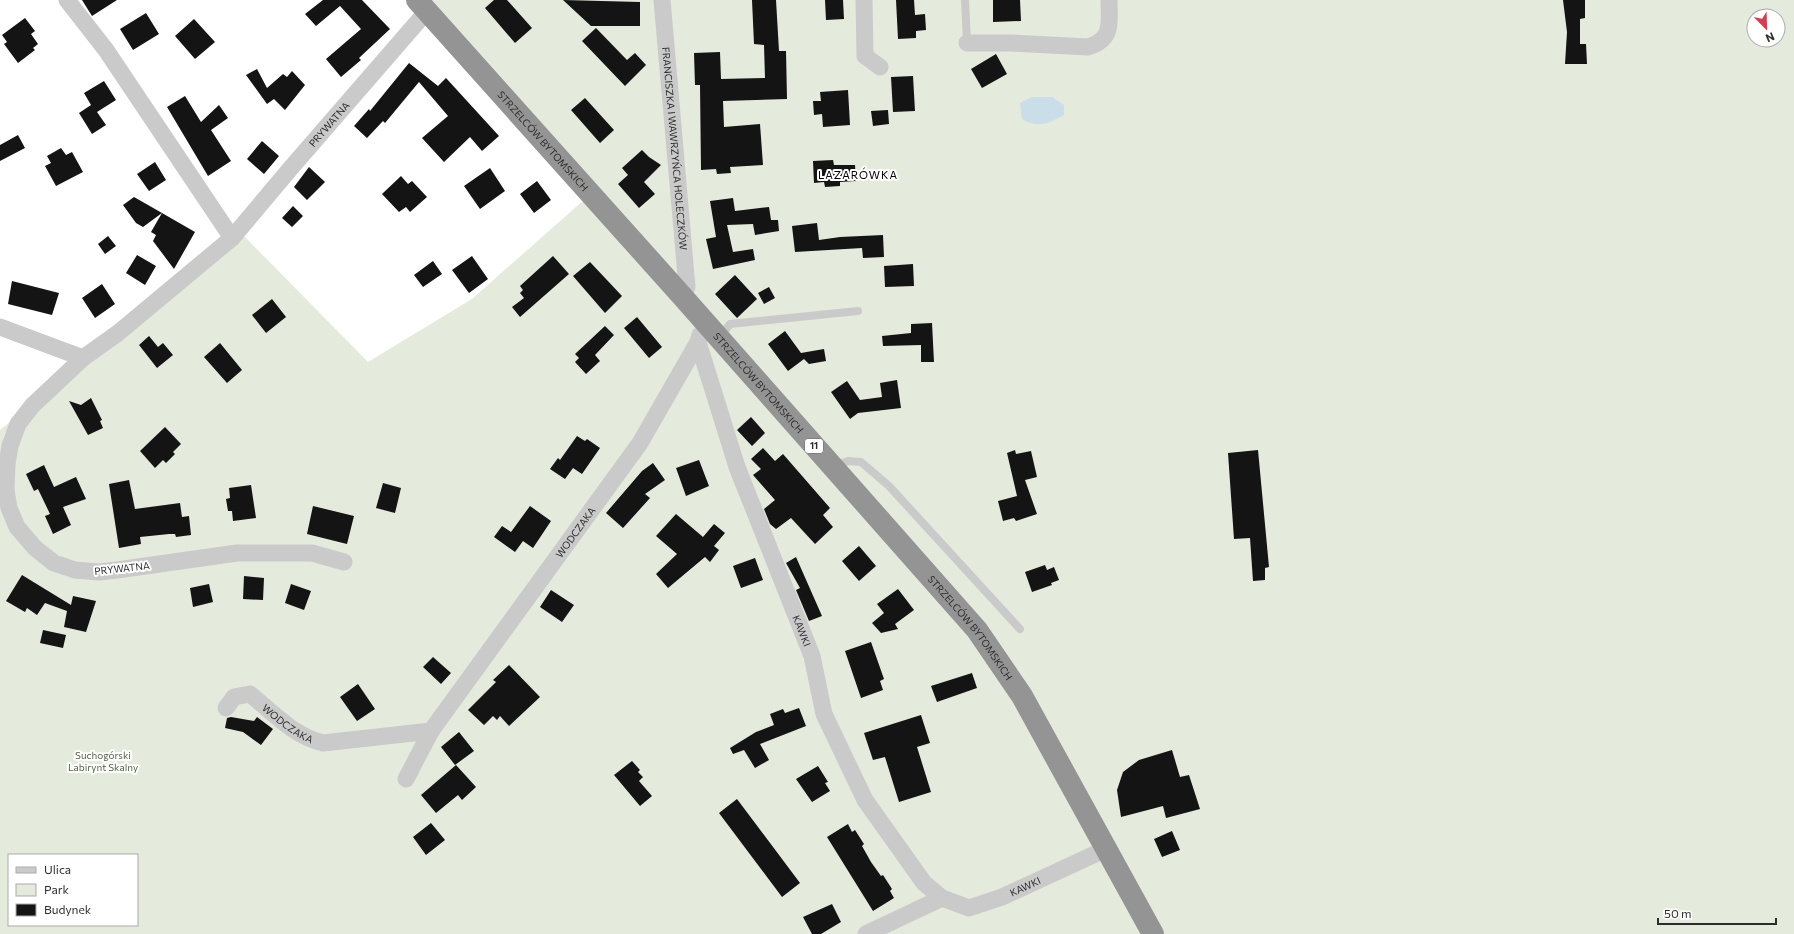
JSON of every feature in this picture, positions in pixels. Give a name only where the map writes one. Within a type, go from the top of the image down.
[{"type":"highway","name":"STRZELCÓW BYTOMSKICH","points":[[422,6],[682,296],[707,335],[832,467],[955,604],[994,652],[1022,696],[1152,934]]},
{"type":"street","points":[[67,0],[106,50],[232,238]]},
{"type":"street","name":"FRANCISZKA I WAWRZYŃCA HOLECZKÓW","points":[[662,0],[687,287],[682,296]]},
{"type":"street","points":[[864,0],[865,56],[880,67]]},
{"type":"street","points":[[967,43],[1011,43],[1088,48],[1104,39],[1109,30],[1109,0]]},
{"type":"street","name":"PRYWATNA","points":[[344,562],[312,553],[237,553],[99,572],[75,570],[54,563],[35,548],[18,527],[9,508],[6,490],[7,464],[10,446],[18,424],[32,406],[83,358],[118,333],[232,238],[422,6]]},
{"type":"street","points":[[0,327],[83,358]]},
{"type":"street","name":"WODCZAKA","points":[[406,779],[431,731],[640,443],[707,335]]},
{"type":"street","name":"KAWKI","points":[[707,335],[737,466],[812,656],[824,714],[865,800],[924,883],[942,898],[969,908],[1002,897],[1106,849]]},
{"type":"street","name":"WODCZAKA","points":[[226,708],[234,697],[250,694],[296,732],[309,739],[323,743],[431,731]]},
{"type":"street","points":[[866,934],[942,898]]},
{"type":"lane","points":[[965,0],[967,43]]},
{"type":"lane","points":[[707,335],[730,324],[858,311]]},
{"type":"lane","points":[[832,467],[848,461],[861,462],[889,486],[1020,629]]},
{"type":"green space","name":"Suchogórski Labirynt Skalny","points":[[431,0],[1794,0],[1794,934],[0,934],[0,430],[242,234],[368,362],[472,299],[585,199]]},
{"type":"water","points":[[1032,97],[1052,97],[1064,105],[1064,115],[1043,124],[1033,124],[1022,119],[1020,103]]},
{"type":"building","points":[[82,0],[117,0],[92,16]]},
{"type":"building","points":[[323,0],[362,0],[390,29],[359,58],[361,60],[341,77],[326,59],[361,29],[340,6],[316,26],[305,14]]},
{"type":"building","points":[[494,0],[507,0],[532,28],[515,43],[485,8]]},
{"type":"building","points":[[563,0],[640,2],[640,26],[591,26]]},
{"type":"building","points":[[752,0],[776,0],[779,51],[786,51],[787,99],[723,101],[724,127],[760,124],[763,165],[730,167],[731,173],[717,174],[716,169],[701,170],[700,85],[695,85],[694,53],[720,52],[721,79],[765,78],[764,45],[754,44]]},
{"type":"building","points":[[825,0],[843,0],[844,19],[826,20]]},
{"type":"building","points":[[896,0],[914,0],[915,15],[925,14],[926,30],[916,31],[916,38],[898,39]]},
{"type":"building","points":[[993,0],[1020,0],[1021,21],[993,22]]},
{"type":"building","points":[[1563,0],[1585,0],[1585,18],[1580,19],[1580,44],[1586,44],[1587,64],[1565,64],[1567,32]]},
{"type":"building","points":[[146,13],[159,34],[133,50],[120,29]]},
{"type":"building","points":[[25,18],[35,31],[31,34],[38,44],[33,48],[35,50],[18,63],[4,44],[7,42],[2,35]]},
{"type":"building","points":[[194,19],[215,42],[195,59],[175,36]]},
{"type":"building","points":[[596,28],[627,60],[635,53],[646,65],[625,86],[582,41]]},
{"type":"building","points":[[996,54],[1007,74],[982,88],[971,69]]},
{"type":"building","points":[[409,63],[438,86],[446,78],[499,136],[482,151],[470,137],[444,162],[422,138],[448,116],[419,82],[385,123],[383,121],[367,138],[354,126],[369,109],[370,111]]},
{"type":"building","points":[[257,69],[267,88],[283,74],[287,77],[292,71],[305,85],[285,110],[274,99],[267,104],[246,75]]},
{"type":"building","points":[[913,76],[915,111],[893,112],[891,77]]},
{"type":"building","points":[[104,81],[116,100],[97,112],[106,125],[92,134],[79,113],[91,105],[84,93]]},
{"type":"building","points":[[848,90],[850,125],[823,127],[822,114],[814,115],[813,101],[821,101],[820,92]]},
{"type":"building","points":[[185,96],[201,122],[219,105],[228,118],[211,130],[231,161],[208,176],[167,107]]},
{"type":"building","points":[[585,98],[614,130],[600,143],[571,110]]},
{"type":"building","points":[[888,110],[889,124],[873,126],[871,111]]},
{"type":"building","points":[[18,135],[25,148],[0,161],[0,145]]},
{"type":"building","points":[[262,141],[279,156],[264,174],[247,159]]},
{"type":"building","points":[[61,148],[66,155],[72,152],[83,172],[56,186],[45,166],[51,163],[47,156]]},
{"type":"building","points":[[642,150],[661,165],[644,182],[655,194],[639,208],[618,184],[628,175],[622,168]]},
{"type":"building","points":[[833,160],[834,165],[855,165],[856,181],[840,182],[840,186],[825,187],[824,182],[814,183],[813,161]]},
{"type":"building","points":[[155,162],[166,180],[149,191],[137,174]]},
{"type":"building","points":[[309,167],[325,182],[307,200],[294,187]]},
{"type":"building","points":[[490,168],[505,191],[480,209],[464,186]]},
{"type":"building","points":[[401,176],[408,184],[412,181],[427,197],[410,212],[406,207],[399,212],[382,194]]},
{"type":"building","points":[[537,181],[551,200],[534,213],[520,194]]},
{"type":"building","points":[[134,197],[162,213],[143,227],[136,223],[123,205]]},
{"type":"building","points":[[733,198],[735,211],[769,207],[771,220],[778,220],[779,231],[755,235],[753,224],[727,225],[733,252],[753,249],[755,260],[713,269],[706,239],[716,237],[710,201]]},
{"type":"building","points":[[293,206],[303,216],[292,227],[282,218]]},
{"type":"building","points":[[162,213],[195,232],[174,269],[153,241],[156,235],[151,232]]},
{"type":"building","points":[[817,223],[819,240],[840,237],[883,235],[884,257],[863,258],[862,248],[795,252],[792,226]]},
{"type":"building","points":[[108,236],[116,246],[105,254],[98,244]]},
{"type":"building","points":[[137,255],[156,266],[145,285],[126,273]]},
{"type":"building","points":[[472,256],[488,279],[469,293],[452,270]]},
{"type":"building","points":[[553,256],[569,274],[520,317],[512,307],[524,298],[520,293],[523,290],[520,286]]},
{"type":"building","points":[[433,261],[442,274],[423,287],[414,275]]},
{"type":"building","points":[[590,262],[622,296],[605,313],[573,276]]},
{"type":"building","points":[[913,264],[914,286],[885,287],[884,266]]},
{"type":"building","points":[[735,275],[757,299],[737,318],[715,294]]},
{"type":"building","points":[[12,281],[59,293],[52,315],[8,304]]},
{"type":"building","points":[[102,284],[115,304],[95,318],[82,298]]},
{"type":"building","points":[[769,287],[775,298],[764,304],[758,293]]},
{"type":"building","points":[[272,299],[286,317],[266,333],[252,315]]},
{"type":"building","points":[[637,317],[662,347],[649,358],[624,328]]},
{"type":"building","points":[[932,323],[934,362],[921,362],[921,345],[883,346],[882,336],[911,333],[911,324]]},
{"type":"building","points":[[605,326],[614,335],[595,355],[600,361],[586,374],[575,362],[579,358],[575,354]]},
{"type":"building","points":[[785,331],[801,353],[824,349],[826,361],[809,364],[804,359],[788,371],[768,344]]},
{"type":"building","points":[[149,336],[158,347],[163,343],[173,355],[157,368],[139,345]]},
{"type":"building","points":[[220,343],[242,370],[227,383],[204,357]]},
{"type":"building","points":[[897,380],[901,408],[858,413],[850,419],[831,392],[847,381],[860,400],[882,397],[880,383]]},
{"type":"building","points":[[91,398],[102,420],[100,421],[103,428],[88,435],[69,401],[81,405]]},
{"type":"building","points":[[751,417],[765,433],[752,446],[737,430]]},
{"type":"building","points":[[165,427],[181,444],[173,452],[175,454],[166,463],[163,460],[155,468],[140,451]]},
{"type":"building","points":[[577,436],[585,441],[587,439],[600,448],[582,474],[573,468],[565,479],[550,469],[558,458],[560,460]]},
{"type":"building","points":[[763,448],[775,461],[783,454],[830,508],[823,515],[833,527],[815,544],[791,518],[776,529],[770,524],[764,509],[775,500],[753,475],[761,469],[751,459]]},
{"type":"building","points":[[1015,450],[1016,454],[1031,451],[1037,477],[1025,480],[1037,514],[1016,521],[1014,518],[1003,521],[998,501],[1017,496],[1007,453]]},
{"type":"building","points":[[1258,450],[1269,567],[1265,568],[1265,580],[1253,581],[1250,538],[1234,539],[1228,453]]},
{"type":"building","points":[[699,460],[709,486],[686,496],[676,468]]},
{"type":"building","points":[[653,463],[665,480],[645,494],[650,498],[623,528],[606,513],[642,471]]},
{"type":"building","points":[[44,465],[54,487],[76,477],[86,499],[63,507],[71,525],[53,534],[45,516],[50,514],[38,489],[34,491],[26,474]]},
{"type":"building","points":[[129,480],[135,509],[180,503],[182,517],[189,516],[191,535],[176,537],[175,534],[169,534],[140,537],[141,544],[119,548],[109,484]]},
{"type":"building","points":[[383,483],[401,488],[395,513],[376,508]]},
{"type":"building","points":[[251,485],[256,518],[233,521],[232,511],[228,511],[226,499],[230,498],[229,488]]},
{"type":"building","points":[[313,506],[354,516],[347,544],[307,534]]},
{"type":"building","points":[[530,506],[551,521],[533,548],[523,541],[515,552],[494,537],[502,526],[511,532]]},
{"type":"building","points":[[676,514],[703,537],[714,524],[725,533],[714,546],[719,550],[710,562],[705,557],[668,588],[656,574],[677,554],[656,536]]},
{"type":"building","points":[[859,546],[876,566],[859,581],[842,561]]},
{"type":"building","points":[[796,557],[822,616],[809,621],[796,590],[800,588],[786,563]]},
{"type":"building","points":[[755,558],[763,580],[741,588],[733,566]]},
{"type":"building","points":[[1045,565],[1047,570],[1054,567],[1059,580],[1051,583],[1052,585],[1032,592],[1025,572]]},
{"type":"building","points":[[22,575],[71,605],[73,596],[96,601],[86,632],[64,627],[67,611],[45,603],[37,615],[27,608],[25,612],[6,601]]},
{"type":"building","points":[[244,576],[264,578],[263,600],[243,599]]},
{"type":"building","points":[[209,584],[213,602],[193,607],[190,588]]},
{"type":"building","points":[[291,584],[311,591],[304,610],[285,603]]},
{"type":"building","points":[[898,589],[914,610],[895,624],[898,629],[881,633],[872,623],[884,613],[877,604]]},
{"type":"building","points":[[551,590],[574,605],[562,622],[540,607]]},
{"type":"building","points":[[43,630],[66,635],[63,648],[40,643]]},
{"type":"building","points":[[871,642],[884,679],[880,681],[883,690],[861,698],[845,651]]},
{"type":"building","points":[[433,657],[451,673],[441,684],[423,667]]},
{"type":"building","points":[[509,665],[540,697],[509,726],[500,716],[497,720],[493,716],[484,725],[468,710],[496,682],[493,680]]},
{"type":"building","points":[[972,673],[977,688],[937,702],[931,686]]},
{"type":"building","points":[[358,684],[375,709],[357,721],[340,697]]},
{"type":"building","points":[[799,708],[806,726],[760,744],[769,760],[755,768],[744,750],[733,754],[730,748],[756,732],[774,725],[770,714],[783,709],[785,713]]},
{"type":"building","points":[[921,715],[930,743],[917,747],[931,792],[899,802],[885,757],[873,760],[864,733]]},
{"type":"building","points":[[231,717],[254,721],[257,717],[273,729],[261,745],[243,732],[225,728],[227,718]]},
{"type":"building","points":[[459,732],[474,751],[455,765],[441,747]]},
{"type":"building","points":[[1172,750],[1180,777],[1189,775],[1200,809],[1166,818],[1163,806],[1121,817],[1117,790],[1123,772],[1139,760]]},
{"type":"building","points":[[632,761],[640,770],[638,772],[643,777],[639,781],[652,796],[640,806],[614,775]]},
{"type":"building","points":[[456,765],[476,787],[462,800],[458,795],[436,813],[421,795]]},
{"type":"building","points":[[818,766],[828,782],[825,783],[830,791],[812,802],[796,779]]},
{"type":"building","points":[[737,799],[800,883],[782,897],[719,813]]},
{"type":"building","points":[[431,823],[445,840],[426,855],[413,837]]},
{"type":"building","points":[[848,824],[852,832],[855,830],[864,844],[862,846],[871,862],[881,876],[883,875],[892,889],[890,891],[894,898],[873,911],[827,837]]},
{"type":"building","points":[[1172,831],[1180,850],[1162,857],[1154,839]]},
{"type":"building","points":[[832,904],[841,922],[821,934],[812,934],[803,917]]},
{"type":"district","name":"LAZARÓWKA","points":[[858,175]]}]
